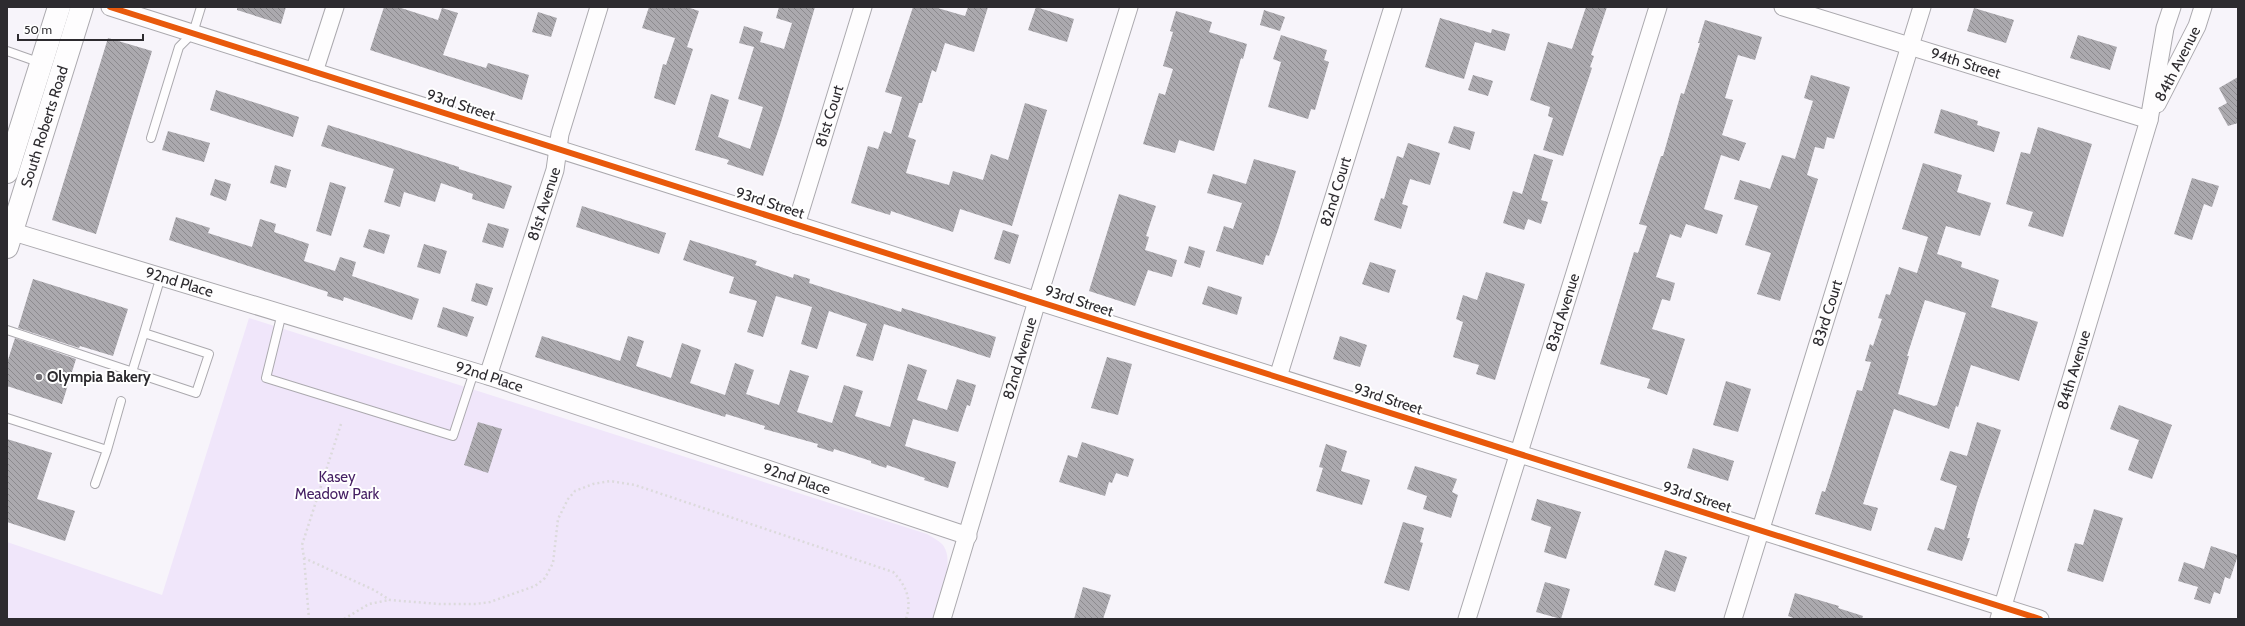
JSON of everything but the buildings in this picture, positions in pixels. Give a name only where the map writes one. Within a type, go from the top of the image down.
[{"type":"street","name":"South Roberts Road","points":[[7,172],[11,143],[42,63],[59,7]]},
{"type":"street","name":"South Roberts Road","points":[[9,236],[82,7]]},
{"type":"street","name":"93rd Street","points":[[110,7],[1760,530],[2001,613],[2040,619]]},
{"type":"street","points":[[314,72],[335,7]]},
{"type":"street","name":"81st Avenue","points":[[481,374],[555,170],[560,134],[600,7]]},
{"type":"street","name":"81st Court","points":[[796,225],[863,7]]},
{"type":"street","name":"82nd Avenue","points":[[942,619],[1037,301],[1129,7]]},
{"type":"street","name":"82nd Court","points":[[1278,378],[1393,7]]},
{"type":"street","name":"83rd Avenue","points":[[1467,619],[1658,7]]},
{"type":"street","name":"94th Street","points":[[1783,7],[1909,48],[2149,120]]},
{"type":"street","name":"83rd Court","points":[[1733,619],[1922,7]]},
{"type":"street","name":"84th Avenue","points":[[2001,613],[2149,120],[2165,28],[2172,7]]},
{"type":"street","name":"84th Avenue","points":[[2149,120],[2197,26],[2203,7]]},
{"type":"street","name":"92nd Place","points":[[9,236],[161,276],[481,374],[968,536]]},
{"type":"lane","points":[[151,138],[179,47],[193,33],[201,7]]},
{"type":"lane","points":[[7,52],[42,63]]},
{"type":"lane","points":[[132,372],[161,276]]},
{"type":"lane","points":[[282,313],[266,378],[453,436],[481,374]]},
{"type":"lane","points":[[7,330],[196,393],[209,354],[144,333]]},
{"type":"lane","points":[[95,484],[121,401]]},
{"type":"lane","points":[[7,418],[106,450]]},
{"type":"path","points":[[309,619],[302,545],[341,424]]},
{"type":"path","points":[[344,619],[369,604],[390,600],[439,604],[476,604],[535,586],[545,578],[551,568],[558,519],[568,499],[575,492],[593,484],[610,482],[635,485],[894,572],[905,586],[908,597],[909,604],[906,619]]},
{"type":"path","points":[[304,558],[368,587],[390,600]]},
{"type":"green space","name":"Kasey Meadow Park","points":[[249,318],[927,534],[942,544],[946,551],[948,560],[945,581],[932,619],[7,619],[7,542],[162,595]]},
{"type":"cycle path","points":[[110,7],[2040,619]]},
{"type":"place","name":"Olympia Bakery","points":[[39,377]]}]
